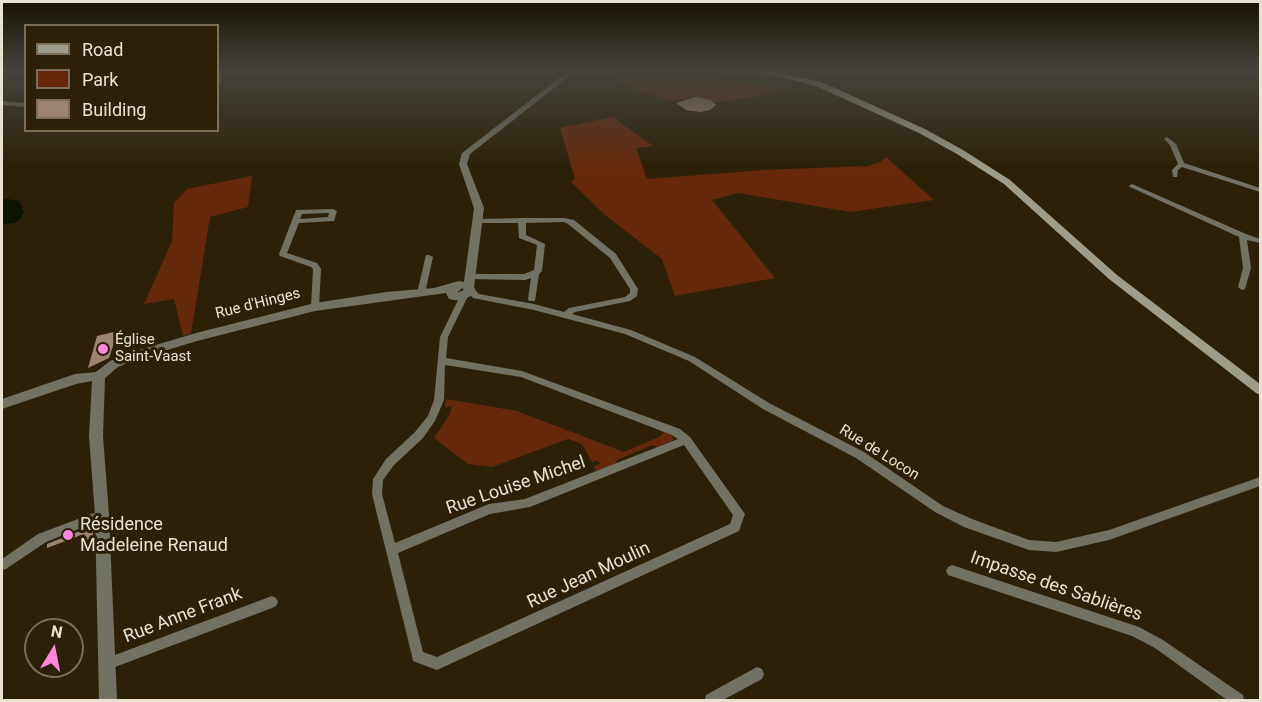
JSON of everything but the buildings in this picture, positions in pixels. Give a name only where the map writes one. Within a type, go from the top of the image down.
[{"type":"main road","points":[[861,104],[935,138],[1007,182],[1113,277],[1260,390]]},
{"type":"street","points":[[530,104],[466,153],[463,164],[479,208],[480,221],[463,290],[535,274]]},
{"type":"street","points":[[1167,139],[1173,144],[1181,164],[1260,190]]},
{"type":"street","points":[[1175,176],[1175,170],[1181,164]]},
{"type":"street","points":[[1132,186],[1243,236],[1260,241]]},
{"type":"street","points":[[522,220],[522,236],[541,244],[532,299]]},
{"type":"street","points":[[480,221],[564,220],[571,222],[613,256],[634,289],[634,294],[627,299],[572,310],[566,315]]},
{"type":"street","points":[[296,221],[283,254],[317,268],[315,307]]},
{"type":"street","points":[[1242,287],[1247,268],[1243,236]]},
{"type":"street","points":[[421,293],[429,257]]},
{"type":"street","name":"Rue de Locon","points":[[463,290],[491,300],[566,315],[628,332],[692,359],[766,406],[860,455],[939,509],[968,523],[1029,545],[1056,547],[1109,535],[1260,482]]},
{"type":"street","name":"Rue d'Hinges","points":[[99,376],[114,364],[130,357],[196,337],[315,307],[421,293],[463,290]]},
{"type":"street","name":"Rue Jean Moulin","points":[[441,361],[522,374],[676,432],[686,440],[739,514],[735,527],[437,664],[418,656],[377,494],[378,479],[390,462],[419,435],[432,417],[439,400],[441,361],[444,337],[463,290]]},
{"type":"street","points":[[2,404],[75,379],[99,376],[96,436],[102,514],[108,700]]},
{"type":"street","name":"Rue Louise Michel","points":[[391,550],[489,509],[526,504],[686,440]]},
{"type":"street","points":[[4,564],[42,538],[102,514]]},
{"type":"street","name":"Impasse des Sablières","points":[[952,571],[1135,631],[1159,644],[1238,700]]},
{"type":"street","name":"Rue Anne Frank","points":[[107,664],[272,602]]},
{"type":"street","points":[[711,700],[758,674]]},
{"type":"green space","points":[[613,117],[653,146],[636,148],[647,179],[763,170],[868,166],[886,157],[934,200],[850,212],[738,193],[712,200],[775,278],[675,296],[662,259],[605,215],[571,182],[575,179],[560,128]]},
{"type":"green space","points":[[252,176],[248,207],[210,217],[191,333],[183,336],[174,299],[144,304],[172,241],[174,203],[187,189]]},
{"type":"green space","points":[[446,399],[517,411],[624,452],[661,436],[665,431],[672,434],[673,440],[659,447],[652,445],[617,460],[616,464],[597,472],[594,466],[600,464],[598,460],[592,462],[582,444],[568,439],[492,467],[468,464],[434,438],[450,414],[452,406],[445,407]]},
{"type":"shaded area","points":[[2,200],[19,201],[24,212],[15,223],[2,223]]},
{"type":"place","name":"Église Saint-Vaast","points":[[103,349]]},
{"type":"place","name":"Résidence Madeleine Renaud","points":[[68,535]]}]
